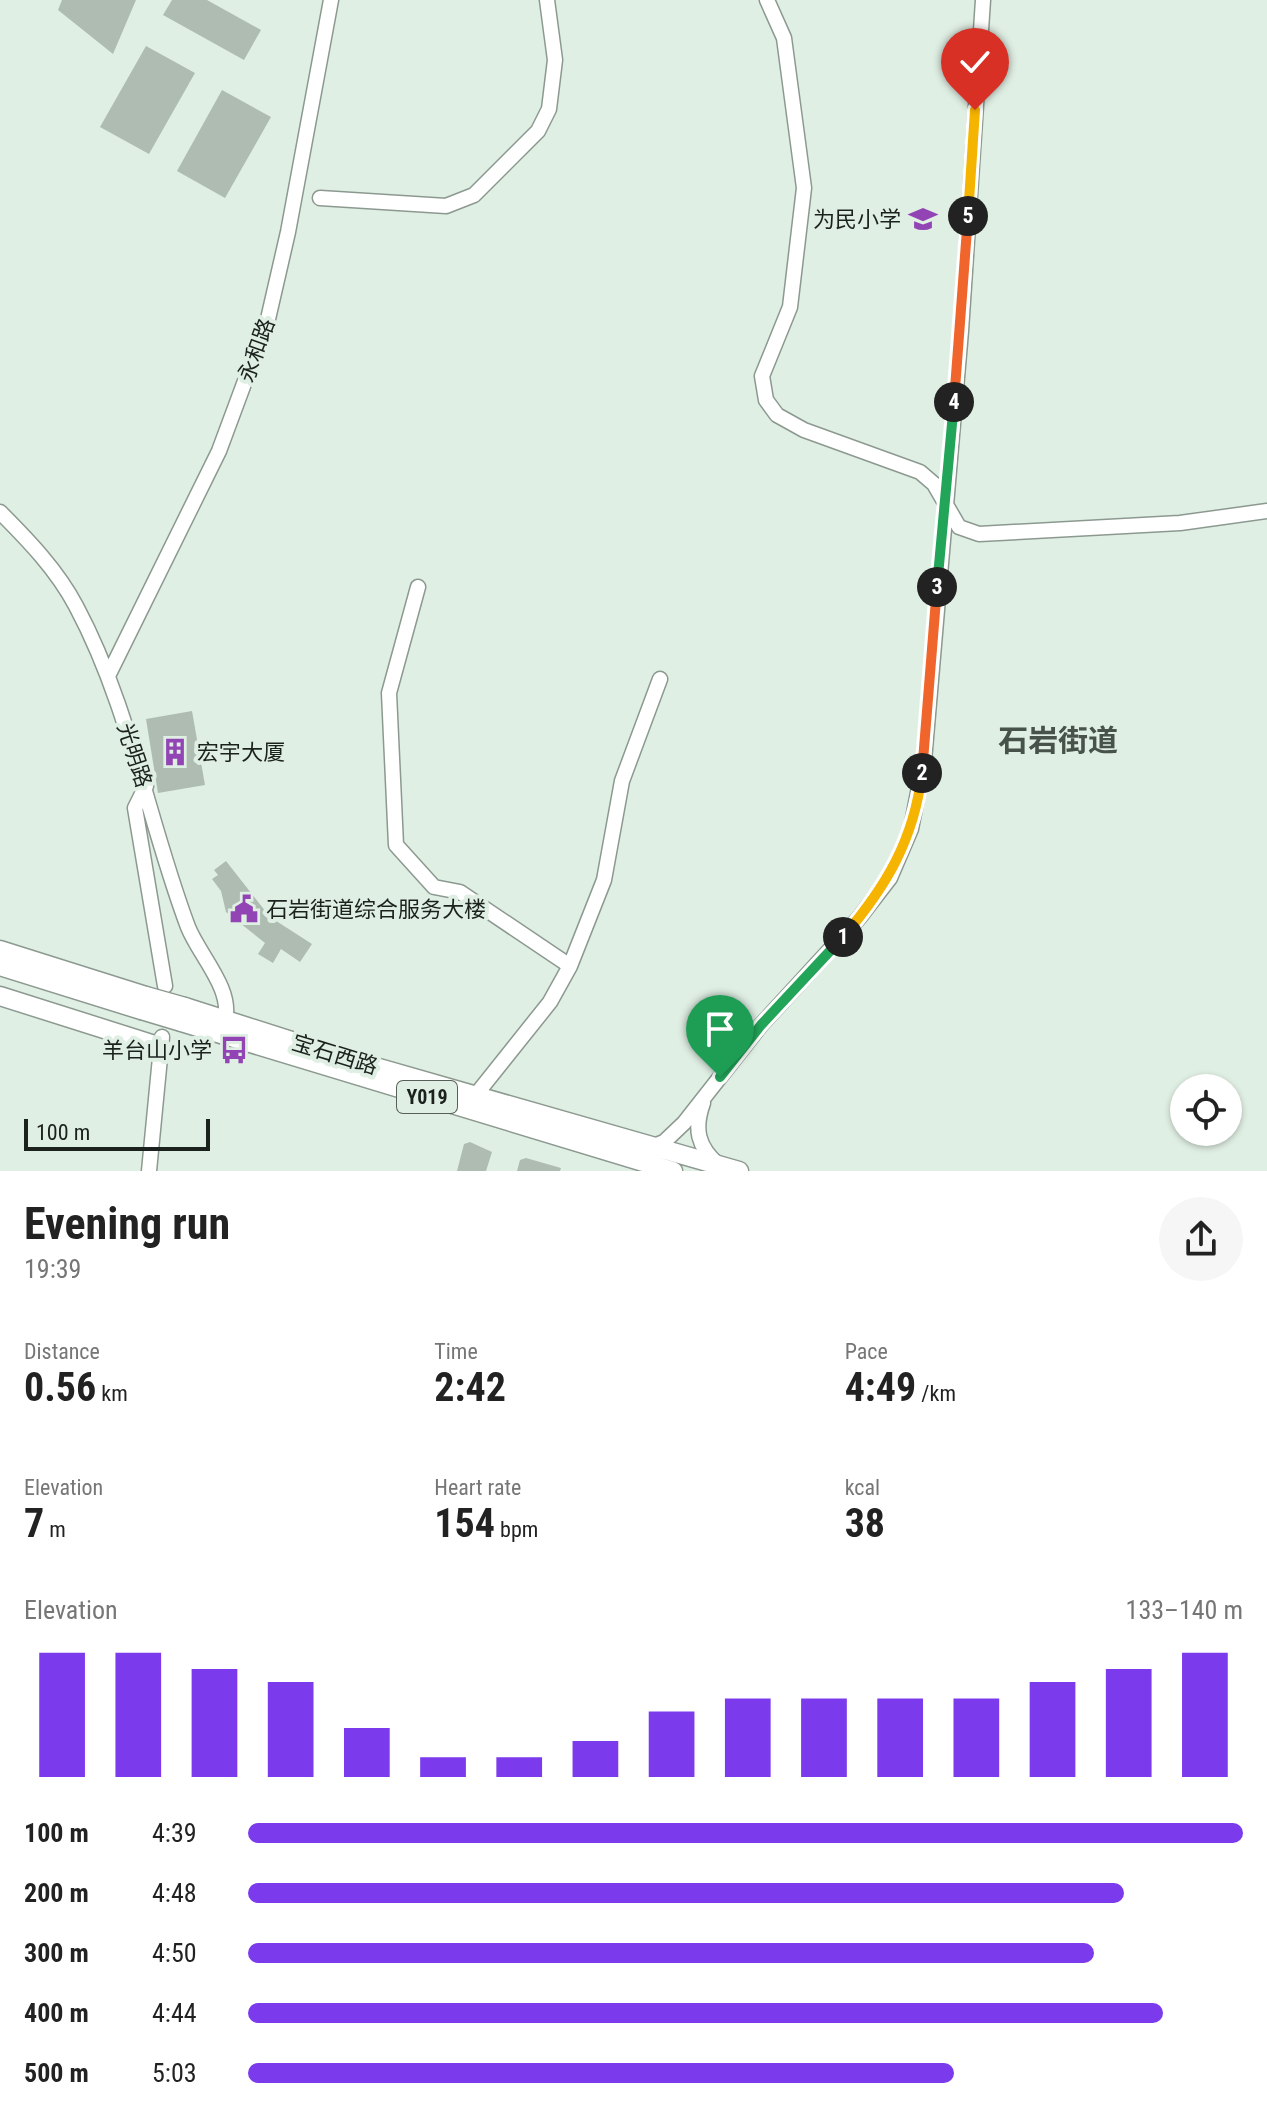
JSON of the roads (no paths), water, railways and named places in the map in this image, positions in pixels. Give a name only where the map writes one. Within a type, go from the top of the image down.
[{"type":"main road","name":"宝石西路","points":[[0,950],[144,1003]]},
{"type":"main road","name":"宝石西路","points":[[0,966],[183,1014],[673,1171]]},
{"type":"main road","points":[[0,996],[162,1042]]},
{"type":"main road","name":"宝石西路","points":[[183,1014],[225,1020],[475,1096],[654,1146],[718,1169],[739,1171]]},
{"type":"main road","points":[[624,1155],[649,1171]]},
{"type":"street","name":"永和路","points":[[108,676],[219,451],[268,319],[288,232],[331,0]]},
{"type":"street","points":[[320,198],[446,206],[474,195],[538,131],[549,109],[555,60],[547,0]]},
{"type":"street","points":[[767,0],[784,38],[804,188],[790,307],[762,376],[766,400],[777,415],[804,430],[920,472],[944,501],[959,527],[979,534],[1180,523],[1267,511]]},
{"type":"street","points":[[654,1146],[664,1142],[704,1099],[761,1025],[859,918],[901,857],[919,794],[924,761],[961,331],[983,0]]},
{"type":"street","name":"光明路","points":[[0,512],[34,546],[75,604],[108,676],[146,786],[189,929],[226,1001],[225,1020]]},
{"type":"street","points":[[418,587],[389,693],[396,845],[434,887],[460,892],[570,966]]},
{"type":"street","points":[[475,1096],[550,1002],[570,966],[604,880],[622,781],[660,679]]},
{"type":"street","points":[[146,786],[135,808],[165,986]]},
{"type":"street","points":[[149,1171],[162,1042]]},
{"type":"street","points":[[704,1099],[697,1132],[704,1151],[718,1169]]},
{"type":"place","name":"为民小学","points":[[923,219]]},
{"type":"place","name":"宏宇大厦","points":[[175,752]]},
{"type":"place","name":"石岩街道综合服务大楼","points":[[244,909]]},
{"type":"place","name":"羊台山小学","points":[[234,1050]]},
{"type":"district","name":"石岩街道","points":[[1058,741]]}]
